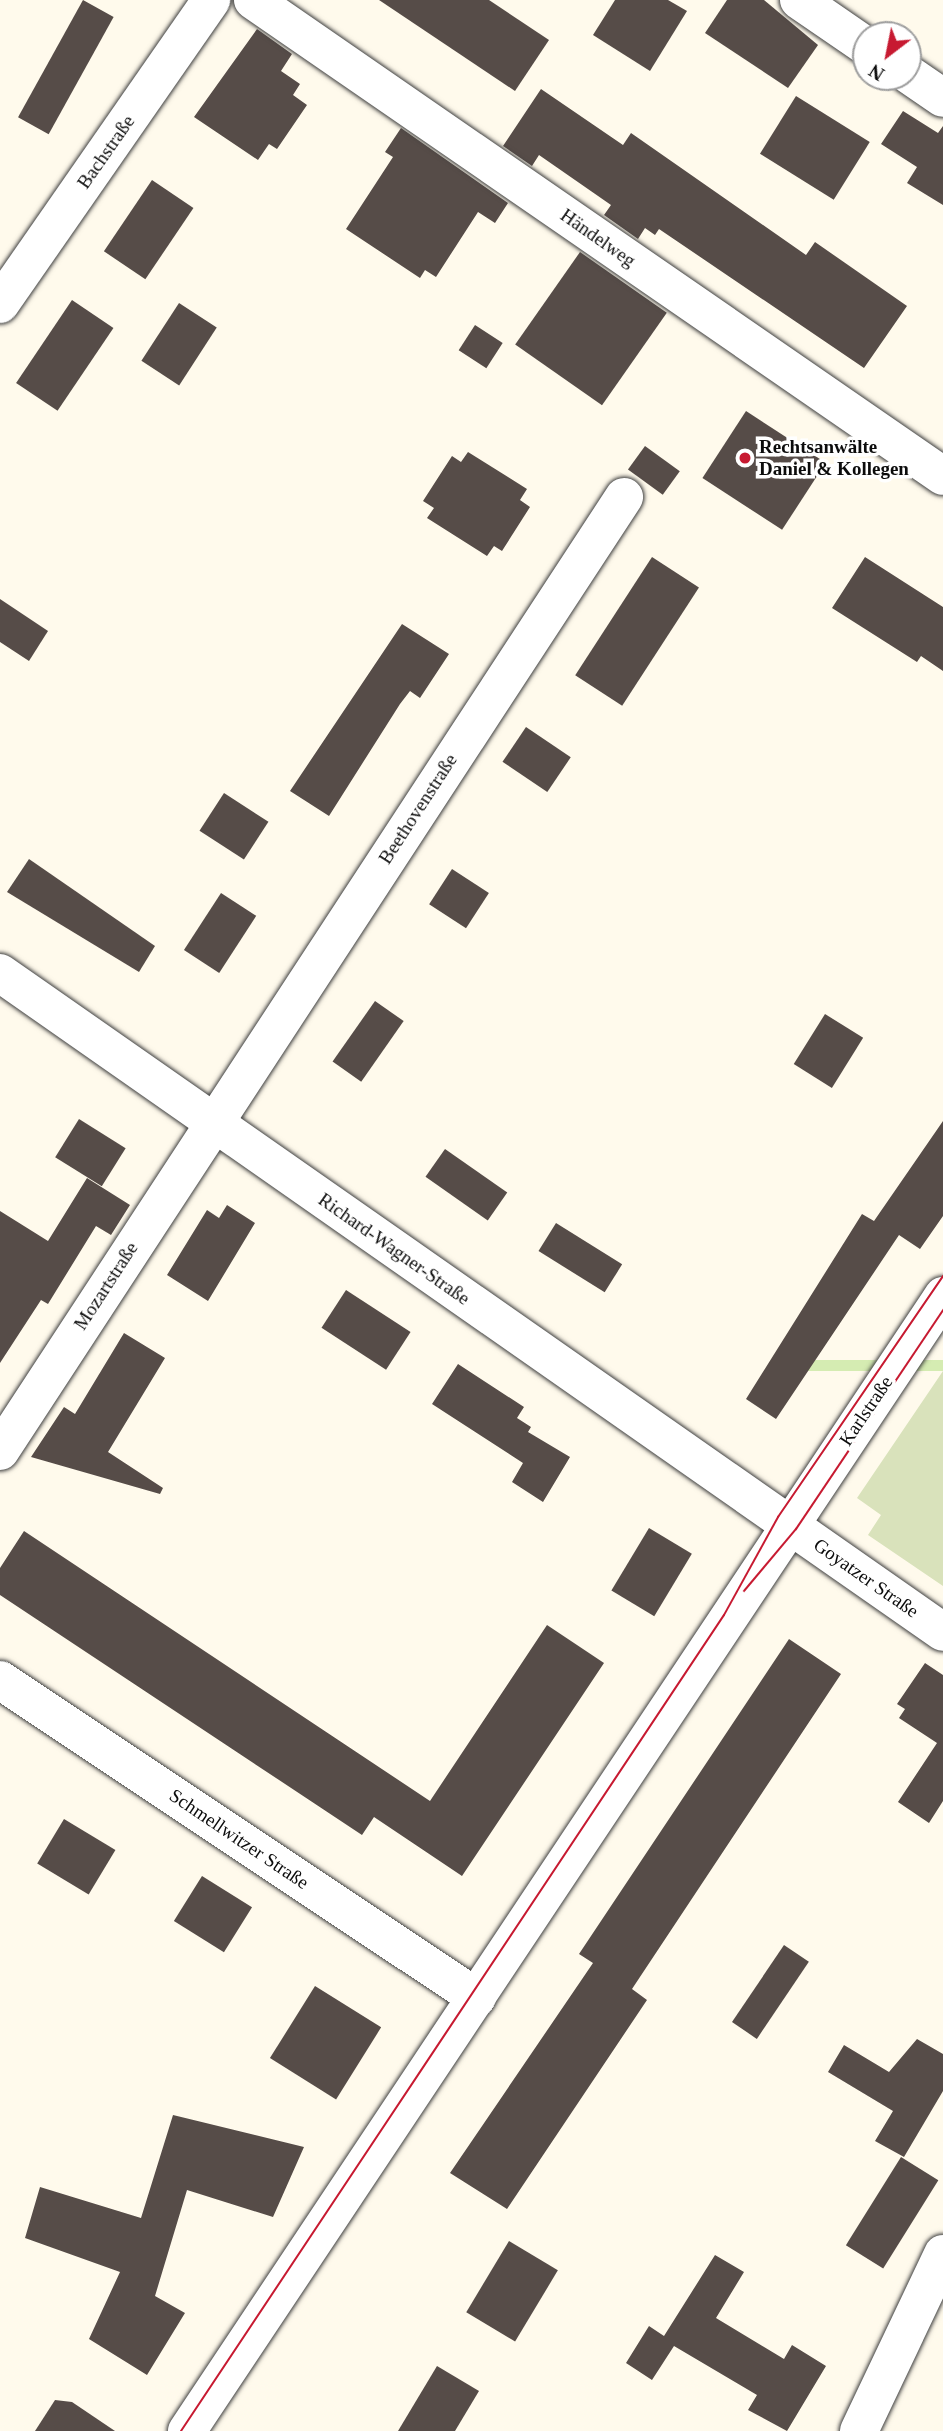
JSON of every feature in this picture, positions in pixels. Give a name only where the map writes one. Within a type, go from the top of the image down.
[{"type":"street","name":"Bachstraße","points":[[0,304],[211,0]]},
{"type":"street","name":"Händelweg","points":[[253,0],[943,475]]},
{"type":"street","points":[[799,0],[852,36]]},
{"type":"street","points":[[922,84],[943,98]]},
{"type":"street","name":"Beethovenstraße","points":[[212,1121],[624,497]]},
{"type":"street","name":"Richard-Wagner-Straße","points":[[0,973],[789,1525]]},
{"type":"street","name":"Mozartstraße","points":[[0,1451],[212,1121]]},
{"type":"street","name":"Karlstraße","points":[[789,1525],[943,1296]]},
{"type":"street","points":[[187,2431],[789,1525]]},
{"type":"street","name":"Goyatzer Straße","points":[[789,1525],[943,1632]]},
{"type":"street","name":"Schmellwitzer Straße","points":[[0,1680],[477,1998]]},
{"type":"street","points":[[859,2431],[943,2254]]},
{"type":"green space","points":[[780,1360],[943,1360],[943,1371],[780,1371]]},
{"type":"green space","points":[[943,1371],[943,1586],[868,1535],[881,1515],[857,1498]]},
{"type":"building","points":[[83,0],[114,17],[49,134],[18,117]]},
{"type":"building","points":[[379,0],[489,0],[549,40],[515,91]]},
{"type":"building","points":[[615,0],[668,0],[687,11],[650,71],[593,35]]},
{"type":"building","points":[[727,0],[764,0],[818,45],[788,88],[705,33]]},
{"type":"building","points":[[257,29],[292,54],[281,71],[300,84],[293,95],[307,105],[277,149],[269,144],[258,160],[194,117]]},
{"type":"building","points":[[541,89],[623,145],[631,133],[806,255],[815,242],[907,306],[864,368],[659,229],[655,235],[645,228],[638,239],[604,215],[611,205],[539,155],[532,166],[503,146]]},
{"type":"building","points":[[796,96],[870,142],[834,200],[760,154]]},
{"type":"building","points":[[903,111],[938,133],[943,126],[943,205],[907,183],[917,167],[881,144]]},
{"type":"building","points":[[401,128],[508,203],[495,223],[478,212],[436,277],[425,270],[420,278],[346,229],[393,157],[385,152]]},
{"type":"building","points":[[152,180],[193,208],[145,279],[104,251]]},
{"type":"building","points":[[580,252],[667,313],[602,405],[515,345]]},
{"type":"building","points":[[72,300],[113,328],[58,411],[16,383]]},
{"type":"building","points":[[179,303],[217,328],[179,385],[141,361]]},
{"type":"building","points":[[475,325],[503,343],[486,368],[459,350]]},
{"type":"building","points":[[746,411],[826,463],[782,530],[702,478]]},
{"type":"building","points":[[645,446],[680,471],[663,495],[628,469]]},
{"type":"building","points":[[468,452],[527,489],[520,500],[530,507],[502,551],[494,546],[487,556],[427,518],[434,508],[423,501],[452,456],[461,462]]},
{"type":"building","points":[[652,557],[699,587],[622,706],[575,675]]},
{"type":"building","points":[[865,557],[943,607],[943,671],[921,656],[917,662],[832,608]]},
{"type":"building","points":[[0,599],[48,631],[29,661],[0,642]]},
{"type":"building","points":[[402,624],[449,654],[420,698],[410,691],[400,704],[329,816],[290,791]]},
{"type":"building","points":[[526,727],[571,757],[547,792],[503,762]]},
{"type":"building","points":[[224,793],[268,822],[244,860],[199,831]]},
{"type":"building","points":[[29,859],[155,946],[139,972],[7,892]]},
{"type":"building","points":[[452,869],[489,893],[466,928],[429,904]]},
{"type":"building","points":[[221,893],[256,916],[219,973],[184,950]]},
{"type":"building","points":[[375,1001],[404,1021],[361,1082],[333,1062]]},
{"type":"building","points":[[825,1014],[863,1038],[832,1088],[794,1064]]},
{"type":"building","points":[[79,1119],[126,1148],[102,1186],[55,1157]]},
{"type":"building","points":[[943,1121],[943,1216],[920,1249],[899,1235],[776,1419],[746,1399],[862,1214],[874,1221]]},
{"type":"building","points":[[445,1149],[507,1193],[488,1220],[425,1177]]},
{"type":"building","points":[[87,1178],[130,1205],[111,1235],[96,1226],[48,1304],[41,1300],[0,1363],[0,1211],[48,1241]]},
{"type":"building","points":[[227,1205],[255,1223],[208,1301],[167,1275],[207,1210],[219,1218]]},
{"type":"building","points":[[556,1223],[622,1264],[605,1292],[539,1251]]},
{"type":"building","points":[[346,1290],[411,1332],[386,1370],[321,1328]]},
{"type":"building","points":[[124,1333],[165,1358],[108,1452],[163,1488],[160,1494],[31,1457],[64,1407],[75,1414]]},
{"type":"building","points":[[458,1364],[524,1407],[517,1418],[531,1427],[528,1432],[570,1457],[543,1502],[512,1482],[523,1463],[432,1404]]},
{"type":"building","points":[[649,1528],[692,1554],[654,1616],[611,1591]]},
{"type":"building","points":[[24,1531],[430,1801],[547,1625],[604,1663],[462,1876],[374,1817],[362,1835],[0,1595],[0,1568]]},
{"type":"building","points":[[789,1639],[841,1674],[632,1989],[647,2000],[507,2209],[450,2173],[593,1963],[579,1954]]},
{"type":"building","points":[[925,1663],[943,1675],[943,1801],[929,1823],[898,1802],[937,1743],[899,1718],[905,1709],[897,1704]]},
{"type":"building","points":[[64,1819],[115,1850],[89,1894],[37,1864]]},
{"type":"building","points":[[202,1876],[252,1907],[224,1952],[174,1921]]},
{"type":"building","points":[[784,1945],[809,1962],[757,2039],[732,2022]]},
{"type":"building","points":[[315,1986],[381,2027],[336,2099],[270,2058]]},
{"type":"building","points":[[917,2039],[943,2054],[943,2091],[904,2157],[875,2141],[893,2111],[828,2072],[844,2045],[889,2072]]},
{"type":"building","points":[[173,2115],[304,2147],[273,2217],[187,2190],[155,2296],[185,2313],[147,2375],[89,2339],[120,2272],[25,2238],[40,2187],[141,2218]]},
{"type":"building","points":[[901,2157],[938,2180],[883,2269],[846,2245]]},
{"type":"building","points":[[509,2241],[558,2270],[515,2342],[466,2312]]},
{"type":"building","points":[[715,2255],[744,2272],[716,2318],[784,2359],[792,2345],[826,2366],[787,2431],[748,2410],[757,2395],[674,2346],[652,2380],[626,2363],[649,2326],[664,2336]]},
{"type":"building","points":[[437,2366],[479,2391],[455,2431],[398,2431]]},
{"type":"building","points":[[55,2400],[72,2402],[115,2431],[35,2431]]},
{"type":"tram line","points":[[181,2431],[724,1615],[778,1517],[943,1276]]},
{"type":"tram line","points":[[744,1591],[796,1529],[943,1310]]},
{"type":"place","name":"Rechtsanwälte Daniel & Kollegen","points":[[745,458]]}]
